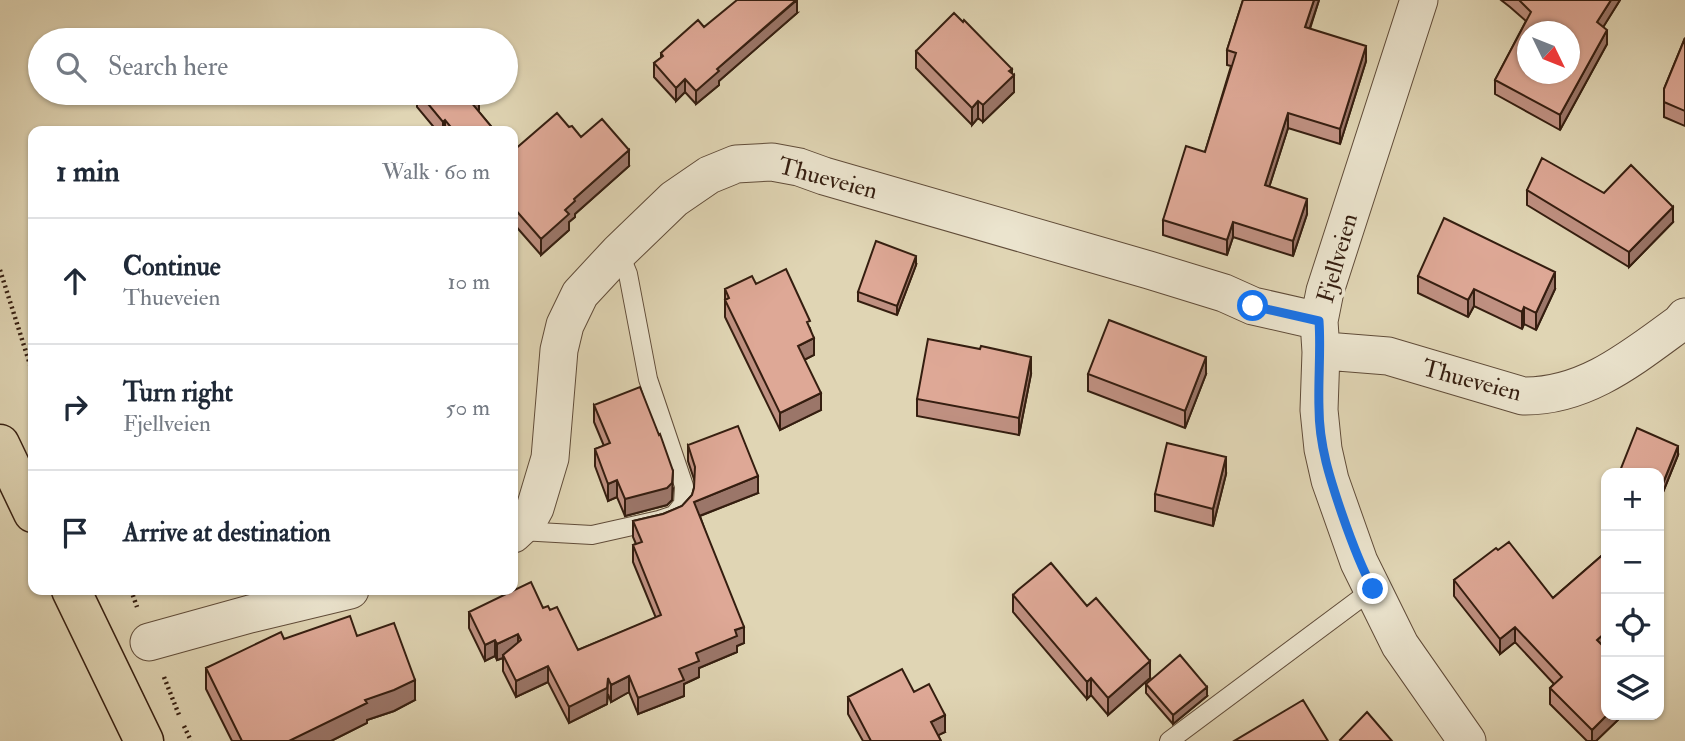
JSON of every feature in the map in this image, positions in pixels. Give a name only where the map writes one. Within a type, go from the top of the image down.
[{"type":"main road","points":[[0,444],[28,503]]},
{"type":"main road","points":[[73,595],[144,741]]},
{"type":"street","name":"Fjellveien","points":[[1419,0],[1325,291],[1320,337],[1318,410],[1322,449],[1330,480],[1359,562],[1400,645],[1467,741]]},
{"type":"street","name":"Thueveien","points":[[518,530],[529,519],[534,508],[550,457],[559,351],[565,325],[580,294],[674,199],[709,176],[736,164],[772,162],[799,167],[1149,270],[1224,293],[1320,337],[1338,352],[1388,356],[1522,396],[1540,396],[1586,384],[1625,363],[1685,317]]},
{"type":"street","points":[[149,642],[328,595]]},
{"type":"lane","points":[[518,533],[592,535],[659,520],[674,514],[683,504],[684,486],[648,379],[628,274],[619,252]]},
{"type":"lane","points":[[1169,741],[1373,589]]},
{"type":"path","points":[[0,270],[28,358]]},
{"type":"path","points":[[149,642],[191,741]]},
{"type":"building","points":[[737,0],[796,0],[717,69],[719,71],[696,91],[685,79],[676,88],[654,63],[663,56],[661,53],[698,20],[704,27]]},
{"type":"building","points":[[1243,0],[1314,0],[1305,27],[1366,46],[1340,129],[1288,113],[1265,185],[1307,199],[1293,241],[1233,222],[1227,240],[1163,220],[1186,146],[1205,152],[1236,53],[1227,50]]},
{"type":"building","points":[[1519,0],[1611,0],[1597,22],[1607,30],[1580,79],[1580,21],[1526,21],[1531,12]]},
{"type":"building","points":[[954,13],[1012,69],[1009,71],[1014,75],[983,105],[978,101],[972,108],[916,51]]},
{"type":"building","points":[[1517,38],[1517,84],[1577,84],[1560,115],[1495,80]]},
{"type":"building","points":[[1685,38],[1685,111],[1664,102],[1664,89]]},
{"type":"building","points":[[429,105],[473,105],[491,126],[450,126],[445,120],[443,122]]},
{"type":"building","points":[[557,113],[581,137],[602,119],[629,150],[574,199],[565,210],[569,214],[541,239],[518,213],[518,147]]},
{"type":"building","points":[[1542,158],[1604,193],[1631,165],[1673,207],[1629,252],[1527,190]]},
{"type":"building","points":[[1444,218],[1555,272],[1536,313],[1524,307],[1522,312],[1474,289],[1468,300],[1418,276]]},
{"type":"building","points":[[876,241],[916,256],[897,306],[858,292]]},
{"type":"building","points":[[786,269],[810,321],[807,322],[814,338],[798,346],[821,393],[780,413],[725,300],[729,298],[725,289],[752,276],[756,284]]},
{"type":"building","points":[[1109,320],[1206,357],[1185,411],[1088,374]]},
{"type":"building","points":[[928,339],[980,349],[981,346],[1031,357],[1019,418],[917,399]]},
{"type":"building","points":[[640,387],[673,471],[672,483],[667,488],[625,499],[617,480],[608,484],[595,449],[610,443],[594,405]]},
{"type":"building","points":[[738,426],[758,476],[694,502],[744,627],[735,630],[737,636],[696,653],[699,661],[679,669],[684,680],[638,698],[629,676],[611,685],[608,678],[607,688],[569,707],[548,666],[516,681],[503,655],[521,640],[518,634],[497,644],[495,640],[485,645],[469,612],[504,595],[518,595],[518,588],[531,582],[543,608],[548,606],[550,610],[557,607],[578,650],[661,615],[633,545],[642,542],[633,521],[682,506],[692,495],[695,467],[688,445]]},
{"type":"building","points":[[1637,428],[1678,446],[1664,481],[1664,468],[1621,468]]},
{"type":"building","points":[[1167,443],[1226,457],[1213,509],[1155,494]]},
{"type":"building","points":[[1509,542],[1553,598],[1601,556],[1601,636],[1597,640],[1601,644],[1602,720],[1592,730],[1550,688],[1562,677],[1515,627],[1500,639],[1454,580],[1496,548],[1498,550]]},
{"type":"building","points":[[1051,563],[1087,606],[1096,598],[1150,661],[1108,698],[1091,678],[1087,682],[1013,595]]},
{"type":"building","points":[[350,616],[357,636],[394,623],[415,680],[365,700],[367,703],[289,741],[242,741],[206,668],[281,632],[284,639]]},
{"type":"building","points":[[1180,655],[1207,687],[1173,715],[1146,684]]},
{"type":"building","points":[[902,669],[914,692],[929,684],[945,715],[931,722],[941,741],[871,741],[848,697]]},
{"type":"building","points":[[1303,700],[1328,741],[1234,741]]},
{"type":"building","points":[[1367,712],[1392,741],[1341,741],[1340,740]]},
{"type":"route","points":[[1253,306],[1319,321],[1321,352],[1318,410],[1322,449],[1359,562],[1373,589]]}]
